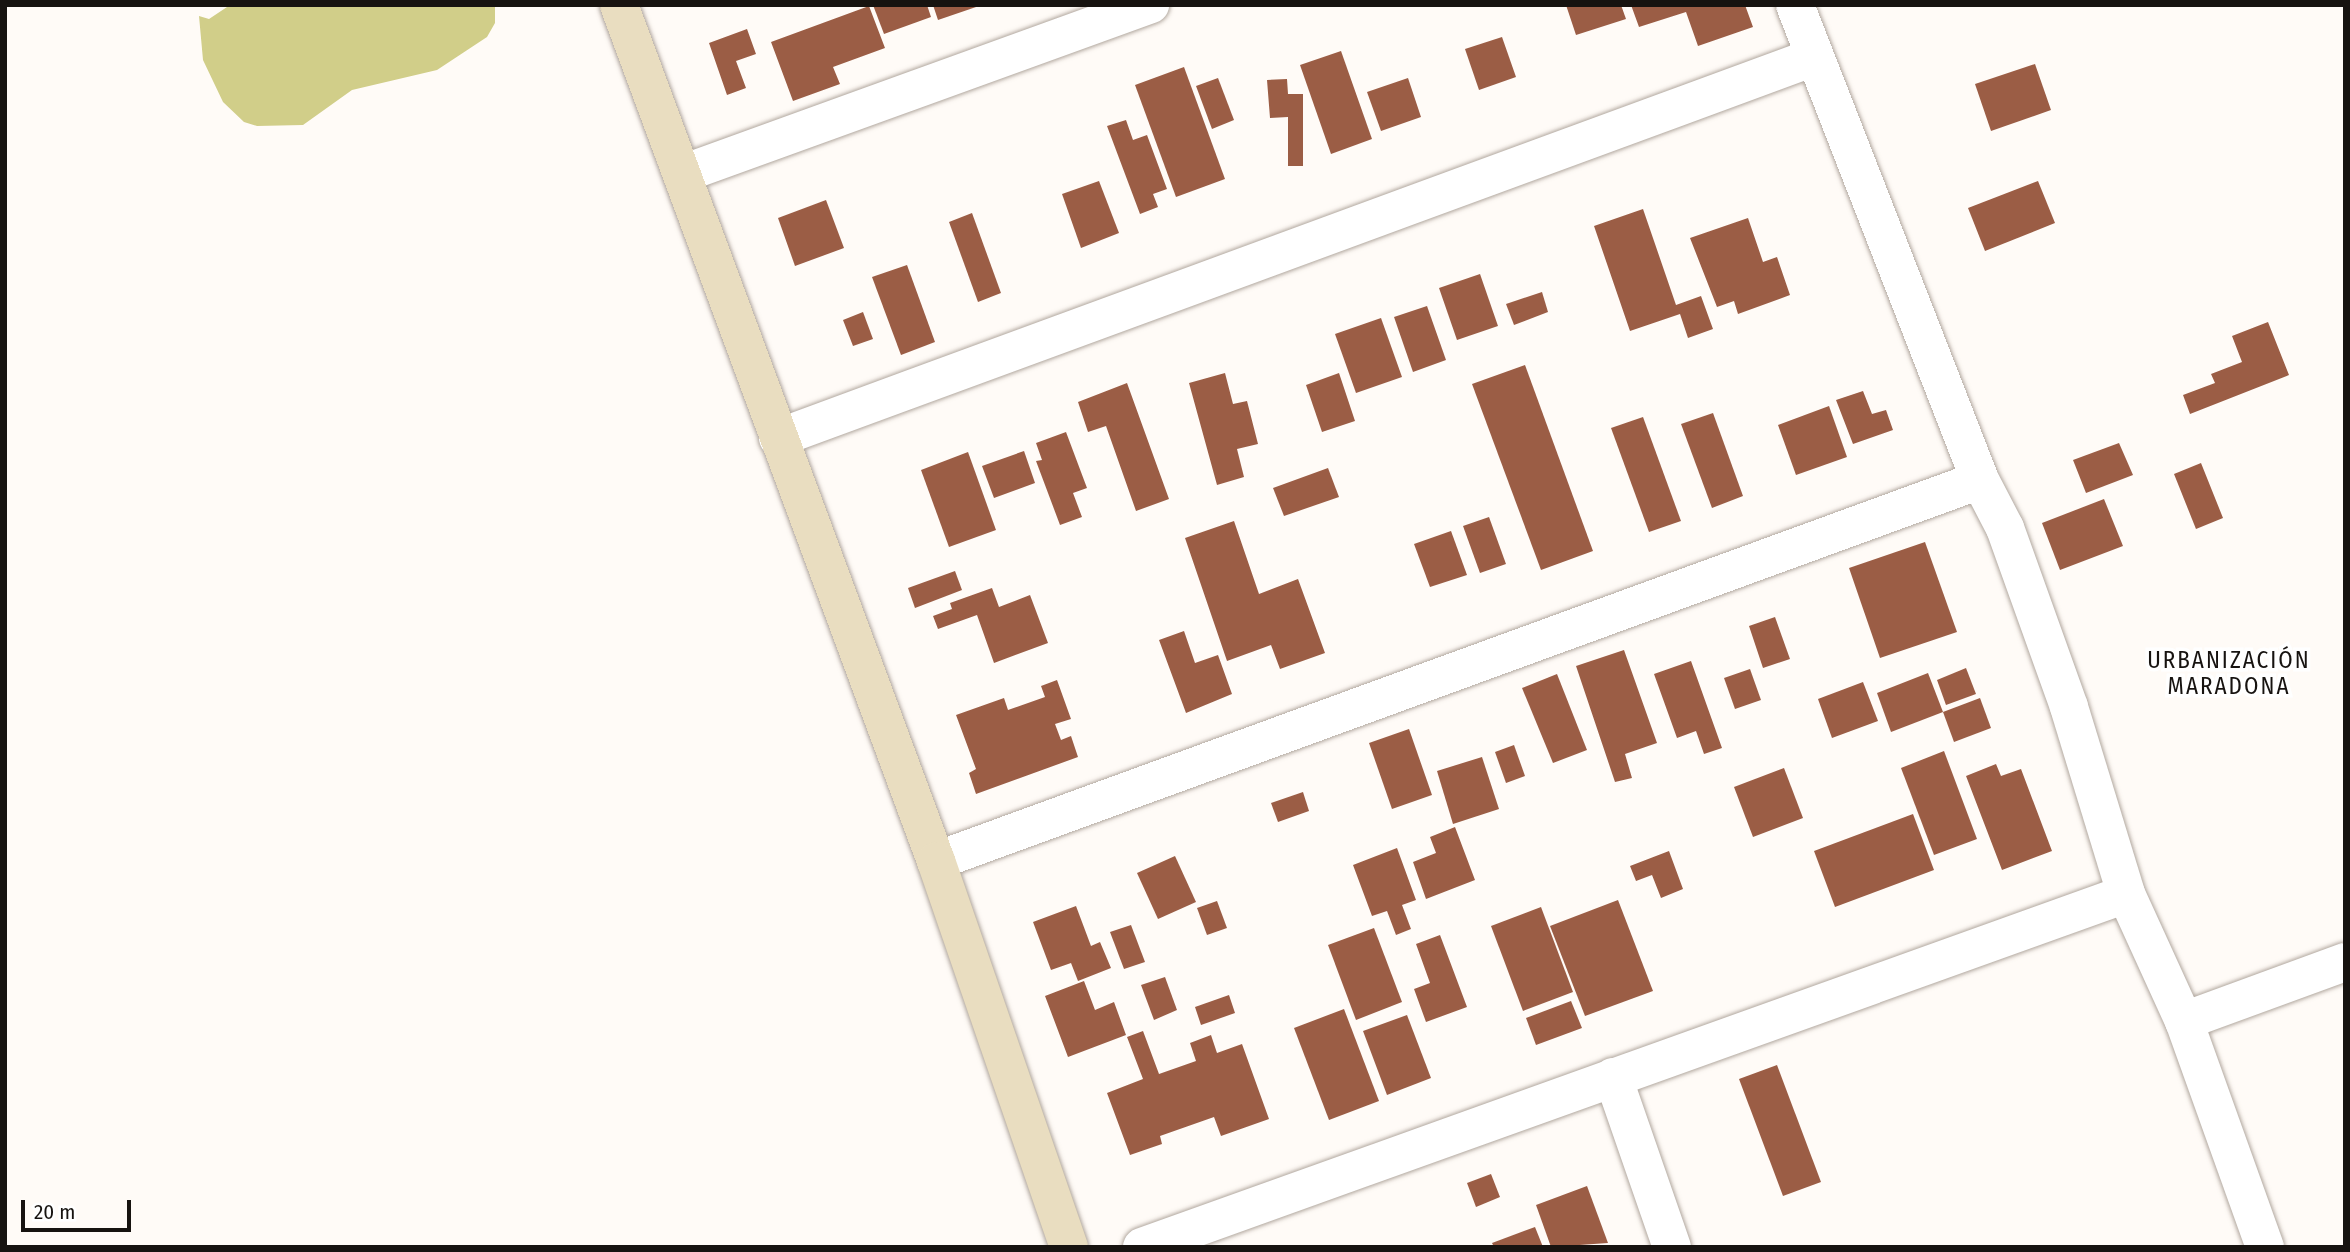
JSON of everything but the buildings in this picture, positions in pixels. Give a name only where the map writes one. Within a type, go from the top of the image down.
[{"type":"main road","points":[[619,5],[936,861],[1069,1247]]},
{"type":"street","points":[[682,174],[1150,5]]},
{"type":"street","points":[[1795,5],[1980,480],[2004,528],[2068,707],[2126,894],[2184,1021],[2265,1247]]},
{"type":"street","points":[[778,438],[1814,57]]},
{"type":"street","points":[[936,861],[1980,480]]},
{"type":"street","points":[[1142,1247],[2126,894]]},
{"type":"street","points":[[2184,1021],[2345,962]]},
{"type":"street","points":[[1613,1077],[1672,1247]]},
{"type":"shaded area","points":[[230,5],[495,5],[495,23],[487,37],[437,70],[352,90],[303,125],[257,126],[244,122],[223,102],[203,60],[199,16],[209,19]]},
{"type":"district","name":"URBANIZACIÓN MARADONA","points":[[2229,673]]}]
